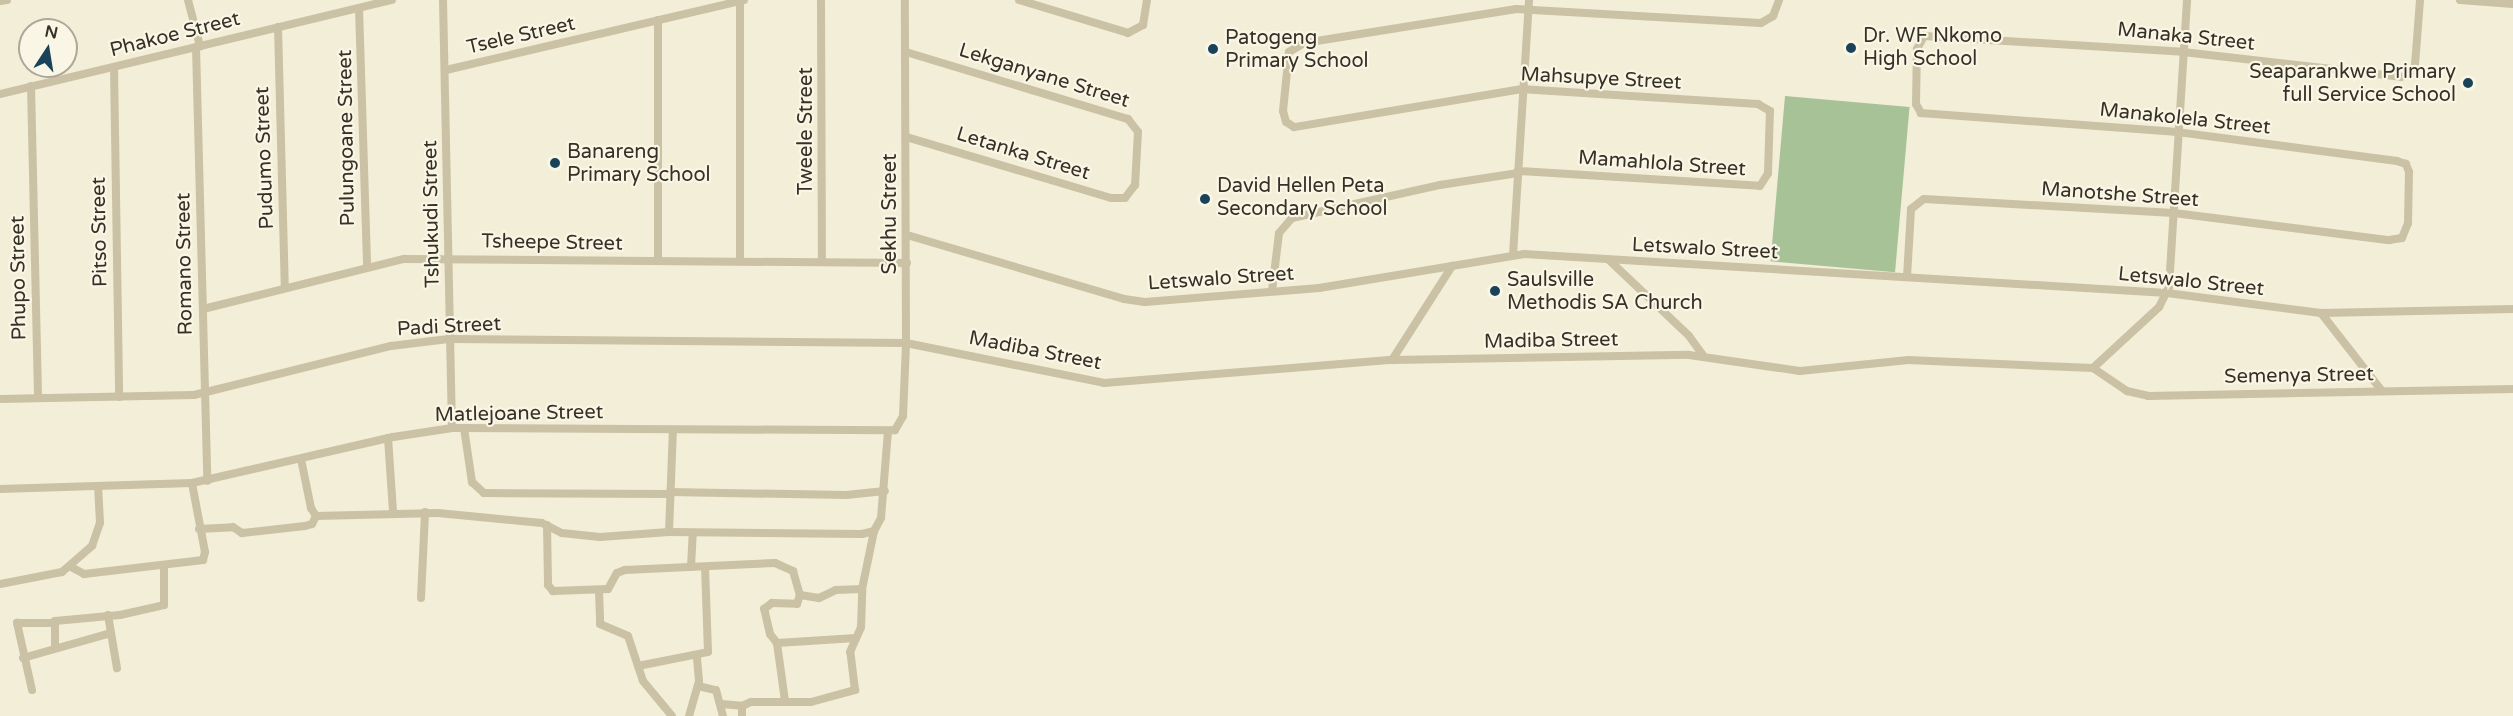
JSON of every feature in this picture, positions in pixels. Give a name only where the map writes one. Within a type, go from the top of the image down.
[{"type":"street","points":[[0,1],[6,0]]},
{"type":"street","name":"Romano Street","points":[[188,0],[198,46],[203,393],[207,481]]},
{"type":"street","name":"Phakoe Street","points":[[0,94],[392,0]]},
{"type":"street","name":"Tshukudi Street","points":[[443,0],[452,428]]},
{"type":"street","name":"Tweele Street","points":[[822,0],[822,261]]},
{"type":"street","name":"Sekhu Street","points":[[900,426],[906,344],[907,263],[905,0]]},
{"type":"street","points":[[1018,0],[1128,33],[1143,25],[1147,0]]},
{"type":"street","points":[[1513,255],[1529,4],[1753,23],[1773,16],[1779,0]]},
{"type":"street","points":[[2093,368],[2152,314],[2167,293],[2187,0]]},
{"type":"street","name":"Manaka Street","points":[[1917,75],[1919,41],[1933,34],[2183,52],[2406,76],[2415,65],[2420,0]]},
{"type":"street","points":[[2460,0],[2513,4]]},
{"type":"street","points":[[740,260],[742,1]]},
{"type":"street","name":"Tsele Street","points":[[446,70],[742,1]]},
{"type":"street","name":"Mahsupye Street","points":[[1529,4],[1297,45],[1287,57],[1284,116],[1289,124],[1299,127],[1522,89],[1763,105],[1771,115],[1769,146]]},
{"type":"street","name":"Pulungoane Street","points":[[359,8],[367,267]]},
{"type":"street","points":[[658,20],[658,260]]},
{"type":"street","name":"Pudumo Street","points":[[278,27],[285,288]]},
{"type":"street","name":"Lekganyane Street","points":[[906,52],[1128,118],[1138,132],[1134,184],[1130,195]]},
{"type":"street","name":"Pitso Street","points":[[114,67],[119,397]]},
{"type":"street","name":"Manakolela Street","points":[[1917,75],[1916,109],[1925,114],[2178,132],[2406,164],[2408,223],[2405,235],[2398,240]]},
{"type":"street","name":"Phupo Street","points":[[31,86],[38,398]]},
{"type":"street","name":"Letanka Street","points":[[906,137],[1111,198],[1130,195]]},
{"type":"street","name":"Mamahlola Street","points":[[1272,291],[1279,233],[1292,218],[1451,183],[1518,172],[1755,187],[1766,181],[1769,146]]},
{"type":"street","name":"Manotshe Street","points":[[1907,277],[1911,209],[1919,200],[2174,213],[2398,240]]},
{"type":"street","name":"Letswalo Street","points":[[907,235],[1134,301],[1319,288],[1513,255],[2167,293],[2321,313],[2513,309]]},
{"type":"street","name":"Tsheepe Street","points":[[202,309],[404,259],[907,263]]},
{"type":"street","points":[[1609,260],[1689,336],[1703,355]]},
{"type":"street","points":[[1392,360],[1452,266]]},
{"type":"street","points":[[2321,313],[2382,391]]},
{"type":"street","name":"Padi Street","points":[[0,399],[203,393],[391,346],[449,339],[906,344]]},
{"type":"street","name":"Madiba Street","points":[[906,344],[1104,382],[1392,360],[1703,355],[1800,371],[1908,360],[2093,368]]},
{"type":"street","name":"Semenya Street","points":[[2093,368],[2127,391],[2148,396],[2513,389]]},
{"type":"street","name":"Matlejoane Street","points":[[0,489],[207,481],[388,438],[452,428],[888,431],[900,426]]},
{"type":"street","points":[[464,428],[472,482],[484,493],[846,495],[885,491]]},
{"type":"street","points":[[669,532],[673,430]]},
{"type":"street","points":[[721,704],[742,706],[751,702],[811,702],[855,690],[850,658],[862,619],[862,589],[874,531],[881,519],[888,431]]},
{"type":"street","points":[[388,438],[393,511]]},
{"type":"street","points":[[301,459],[310,508],[316,516]]},
{"type":"street","points":[[70,567],[84,574],[203,560],[205,552],[192,483]]},
{"type":"street","points":[[0,584],[50,575],[70,567],[97,539],[100,523],[98,487]]},
{"type":"street","points":[[316,516],[393,511],[425,512],[547,525],[562,533],[579,536],[669,532],[862,534],[874,531]]},
{"type":"street","points":[[421,598],[425,512]]},
{"type":"street","points":[[199,529],[233,527],[243,532],[305,526],[312,524],[316,516]]},
{"type":"street","points":[[547,525],[549,588],[556,592],[610,588],[621,571],[780,564],[796,575],[800,595],[797,604],[764,606],[768,629],[777,643],[785,701]]},
{"type":"street","points":[[691,567],[693,533]]},
{"type":"street","points":[[32,690],[23,658],[18,622],[53,623],[165,604],[164,566]]},
{"type":"street","points":[[638,666],[697,656],[709,648],[705,567]]},
{"type":"street","points":[[800,595],[823,598],[836,590],[862,589]]},
{"type":"street","points":[[599,590],[600,624],[628,636],[643,681],[672,716]]},
{"type":"street","points":[[108,615],[117,668]]},
{"type":"street","points":[[53,623],[55,647]]},
{"type":"street","points":[[23,658],[55,647],[111,633]]},
{"type":"street","points":[[777,643],[856,638]]},
{"type":"street","points":[[687,715],[698,686],[697,656]]},
{"type":"street","points":[[698,686],[715,690],[723,716]]},
{"type":"street","points":[[742,706],[742,716]]},
{"type":"green space","points":[[1785,96],[1910,107],[1895,272],[1771,261]]},
{"type":"place","name":"Dr. WF Nkomo High School","points":[[1851,48]]},
{"type":"place","name":"Patogeng Primary School","points":[[1213,49]]},
{"type":"place","name":"Seaparankwe Primary full Service School","points":[[2468,83]]},
{"type":"place","name":"Banareng Primary School","points":[[555,163]]},
{"type":"place","name":"David Hellen Peta Secondary School","points":[[1205,199]]},
{"type":"place","name":"Saulsville Methodis SA Church","points":[[1495,291]]}]
